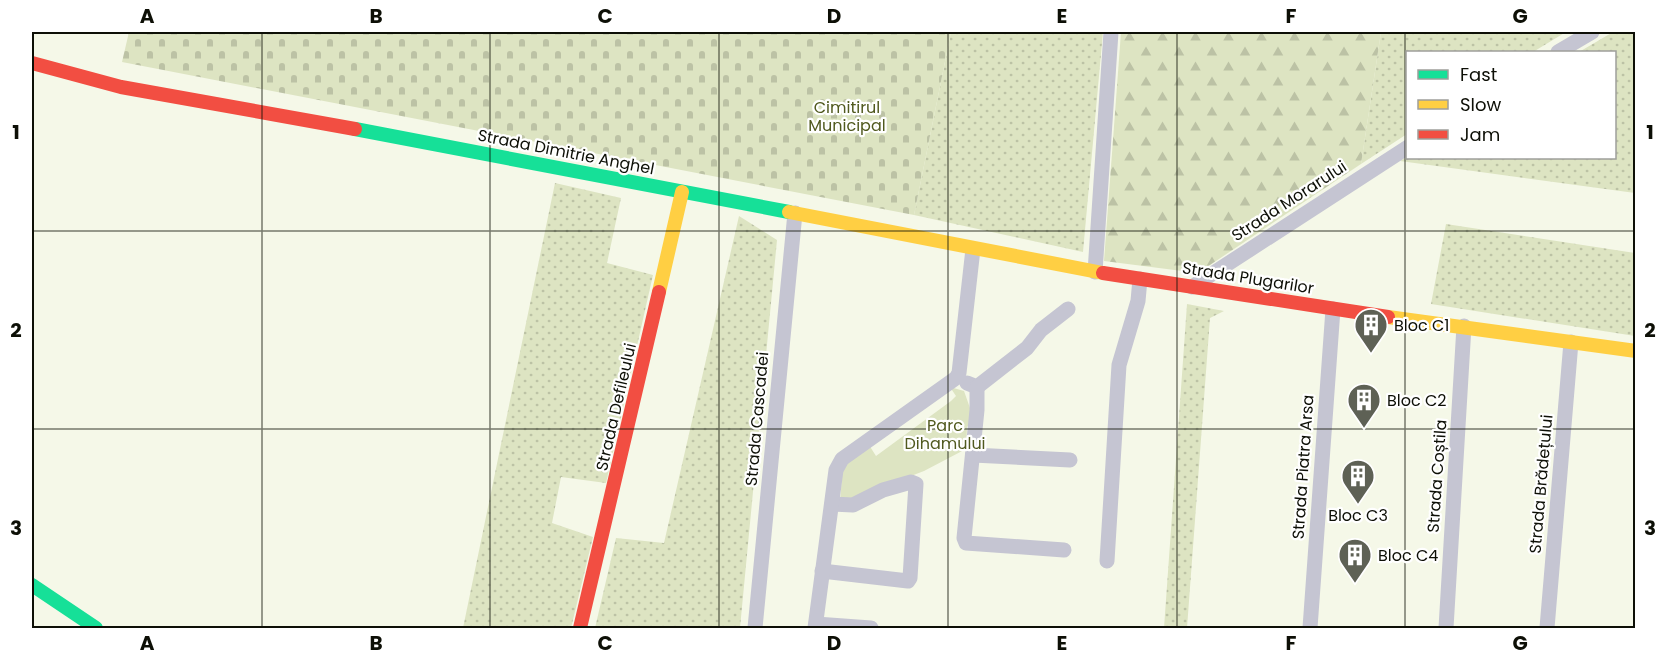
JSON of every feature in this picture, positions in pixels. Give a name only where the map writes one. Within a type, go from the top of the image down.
[{"type":"street","points":[[1095,272],[1112,32]]},
{"type":"street","points":[[1560,51],[1592,32]]},
{"type":"street","name":"Strada Dimitrie Anghel","points":[[32,63],[121,87],[534,162],[1095,272]]},
{"type":"street","name":"Strada Morarului","points":[[1192,287],[1406,148]]},
{"type":"street","name":"Strada Defileului","points":[[580,628],[682,192]]},
{"type":"street","name":"Strada Cascadei","points":[[755,628],[795,213]]},
{"type":"street","points":[[871,628],[815,626],[836,470],[842,459],[956,378],[973,249]]},
{"type":"street","name":"Strada Plugarilor","points":[[1095,272],[1333,309],[1635,351]]},
{"type":"street","points":[[1107,561],[1119,365],[1138,301],[1140,279]]},
{"type":"street","points":[[1064,550],[966,543],[964,538],[973,455],[977,387],[1027,348],[1041,330],[1068,309]]},
{"type":"street","name":"Strada Piatra Arsa","points":[[1310,628],[1333,309]]},
{"type":"street","name":"Strada Coștila","points":[[1446,628],[1464,326]]},
{"type":"street","name":"Strada Brădețului","points":[[1547,628],[1571,342]]},
{"type":"street","points":[[956,378],[977,387]]},
{"type":"street","points":[[973,455],[1070,460]]},
{"type":"street","points":[[822,571],[908,581],[910,578],[916,484],[911,482],[890,488],[854,506],[832,504]]},
{"type":"street","points":[[32,585],[96,628]]},
{"type":"green space","name":"Cimitirul Municipal","points":[[129,32],[951,32],[914,215],[122,62]]},
{"type":"green space","points":[[951,32],[1103,32],[1083,252],[914,215]]},
{"type":"green space","points":[[1121,32],[1381,32],[1361,164],[1198,273],[1104,261]]},
{"type":"green space","points":[[1381,32],[1566,32],[1535,51],[1406,51],[1406,135],[1361,164]]},
{"type":"green space","points":[[1613,32],[1635,32],[1635,193],[1400,161],[1406,158],[1616,159],[1616,51],[1581,51]]},
{"type":"green space","points":[[555,183],[621,198],[607,263],[653,275],[606,483],[561,477],[552,523],[593,537],[571,628],[463,628]]},
{"type":"green space","points":[[739,216],[777,240],[740,628],[595,628],[616,538],[664,543]]},
{"type":"green space","points":[[1446,224],[1635,253],[1635,336],[1431,304]]},
{"type":"green space","points":[[1187,304],[1224,311],[1210,318],[1187,628],[1164,628]]},
{"type":"green space","name":"Parc Dihamului","points":[[950,387],[964,391],[970,408],[973,420],[967,427],[966,449],[924,471],[840,503],[843,462],[869,445],[876,456],[951,401],[956,396]]},
{"type":"traffic: fast","points":[[355,129],[789,212]]},
{"type":"traffic: fast","points":[[32,585],[96,628]]},
{"type":"traffic: slow","points":[[659,292],[682,192]]},
{"type":"traffic: slow","points":[[789,212],[1103,273]]},
{"type":"traffic: slow","points":[[1388,317],[1636,351]]},
{"type":"traffic: jam","points":[[32,63],[121,87],[355,129]]},
{"type":"traffic: jam","points":[[1103,273],[1388,317]]},
{"type":"traffic: jam","points":[[580,628],[659,292]]},
{"type":"place","name":"Bloc C1","points":[[1371,354]]},
{"type":"place","name":"Bloc C2","points":[[1364,429]]},
{"type":"place","name":"Bloc C3","points":[[1358,505]]},
{"type":"place","name":"Bloc C4","points":[[1355,584]]}]
